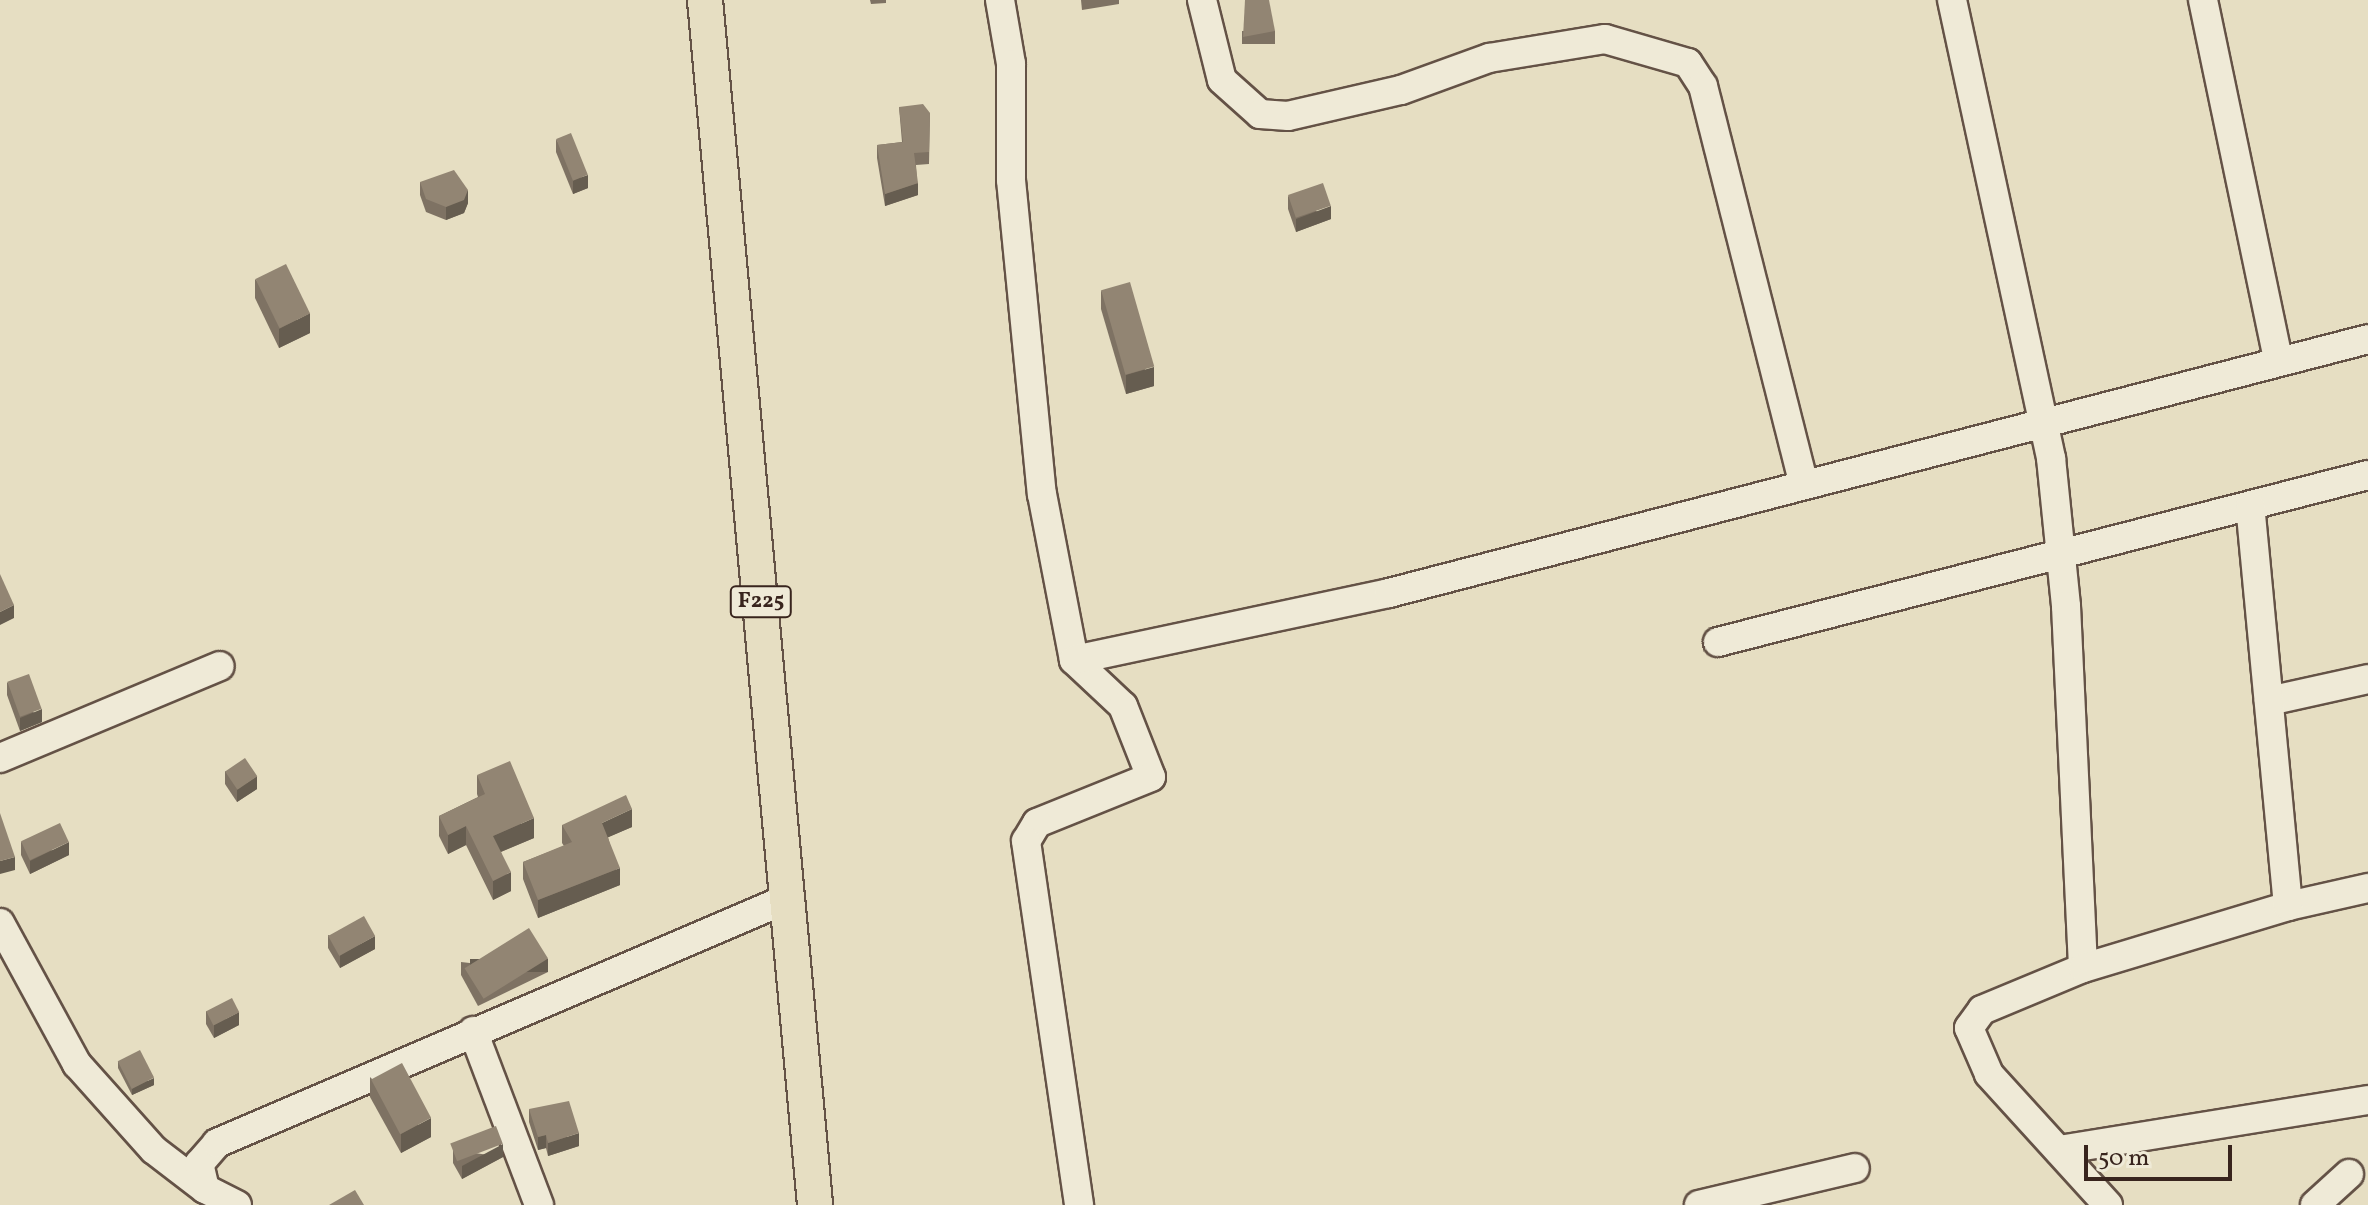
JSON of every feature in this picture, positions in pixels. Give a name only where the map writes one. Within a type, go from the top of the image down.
[{"type":"main road","name":"F225","points":[[705,0],[815,1205]]},
{"type":"street","points":[[1000,0],[1042,494],[1074,660],[1123,706],[1151,777],[1037,823],[1026,841],[1079,1205]]},
{"type":"street","points":[[1202,0],[1222,80],[1260,114],[1288,116],[1401,90],[1489,58],[1605,39],[1688,63],[1703,86],[1804,484]]},
{"type":"street","points":[[1952,0],[2042,420],[2060,557],[2083,968]]},
{"type":"street","points":[[2203,0],[2278,360]]},
{"type":"street","points":[[1074,660],[1389,593],[2042,420],[2368,339]]},
{"type":"street","points":[[1718,642],[2060,557],[2368,475]]},
{"type":"street","points":[[2250,507],[2288,906]]},
{"type":"street","points":[[0,758],[220,666]]},
{"type":"street","points":[[2269,701],[2368,679]]},
{"type":"street","points":[[2108,1205],[1989,1074],[1969,1028],[1982,1010],[2083,968],[2288,906],[2368,888]]},
{"type":"street","points":[[205,1189],[199,1164],[217,1143],[789,898]]},
{"type":"street","points":[[0,923],[77,1064],[154,1150],[205,1189],[237,1205]]},
{"type":"street","points":[[473,1031],[539,1205]]},
{"type":"street","points":[[2059,1150],[2368,1100]]},
{"type":"street","points":[[1699,1205],[1855,1168]]},
{"type":"street","points":[[2315,1205],[2349,1174]]},
{"type":"building","points":[[1245,0],[1269,0],[1275,31],[1243,37]]},
{"type":"building","points":[[923,104],[930,113],[929,152],[914,153],[918,183],[885,194],[877,145],[903,142],[899,107]]},
{"type":"building","points":[[571,133],[588,175],[573,181],[556,139]]},
{"type":"building","points":[[454,170],[468,190],[464,200],[446,207],[426,199],[420,182]]},
{"type":"building","points":[[1323,183],[1331,206],[1296,218],[1288,195]]},
{"type":"building","points":[[286,264],[310,313],[280,328],[255,279]]},
{"type":"building","points":[[1130,282],[1154,367],[1125,375],[1101,290]]},
{"type":"building","points":[[0,574],[14,605],[0,612]]},
{"type":"building","points":[[29,674],[42,709],[20,717],[7,682]]},
{"type":"building","points":[[245,758],[257,776],[237,790],[225,771]]},
{"type":"building","points":[[510,761],[534,818],[493,836],[511,872],[493,881],[466,826],[448,835],[439,816],[485,794],[477,775]]},
{"type":"building","points":[[626,795],[632,809],[602,823],[620,868],[538,900],[523,862],[572,842],[562,825]]},
{"type":"building","points":[[0,813],[15,857],[0,861]]},
{"type":"building","points":[[60,823],[69,842],[30,860],[21,841]]},
{"type":"building","points":[[364,916],[375,936],[339,956],[328,936]]},
{"type":"building","points":[[529,928],[548,959],[484,999],[465,968]]},
{"type":"building","points":[[232,998],[239,1012],[213,1025],[206,1011]]},
{"type":"building","points":[[140,1050],[154,1078],[132,1089],[118,1061]]},
{"type":"building","points":[[402,1063],[431,1118],[400,1134],[371,1079]]},
{"type":"building","points":[[569,1101],[579,1133],[548,1143],[546,1135],[538,1137],[529,1109]]},
{"type":"building","points":[[496,1126],[503,1144],[457,1161],[450,1144]]},
{"type":"building","points":[[355,1190],[364,1205],[329,1205]]}]
